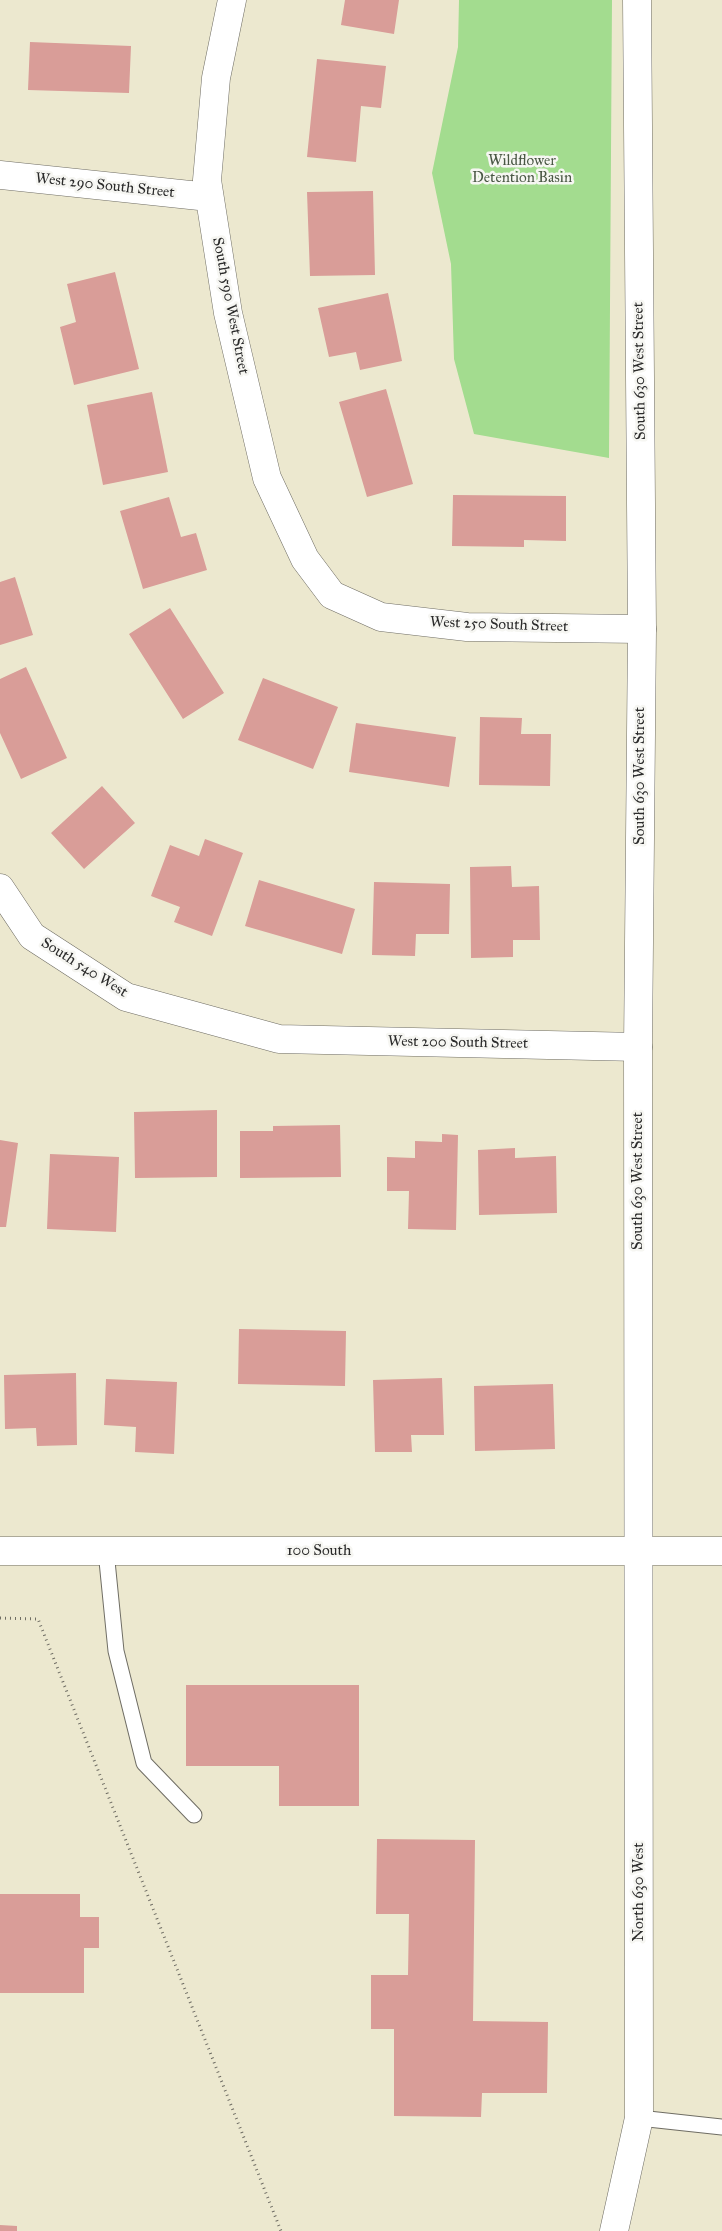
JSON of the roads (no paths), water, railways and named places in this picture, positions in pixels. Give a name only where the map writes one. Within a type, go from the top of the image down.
[{"type":"street","name":"South 590 West Street","points":[[232,0],[216,78],[207,180],[228,313],[267,478],[305,559],[332,595]]},
{"type":"street","name":"South 630 West Street","points":[[637,0],[642,629],[638,1047],[638,1551]]},
{"type":"street","name":"West 290 South Street","points":[[0,176],[209,197]]},
{"type":"street","name":"West 250 South Street","points":[[332,595],[381,617],[467,626],[642,629]]},
{"type":"street","name":"South 540 West","points":[[0,888],[32,936],[126,997],[279,1039]]},
{"type":"street","name":"West 200 South Street","points":[[279,1039],[638,1047]]},
{"type":"street","name":"100 South","points":[[0,1551],[722,1551]]},
{"type":"street","name":"North 630 West","points":[[614,2231],[639,2118],[638,1551]]},
{"type":"lane","points":[[106,1551],[116,1650],[144,1763],[194,1816]]},
{"type":"lane","points":[[639,2118],[722,2127]]},
{"type":"park label","name":"Wildflower Detention Basin","points":[[522,170]]}]
